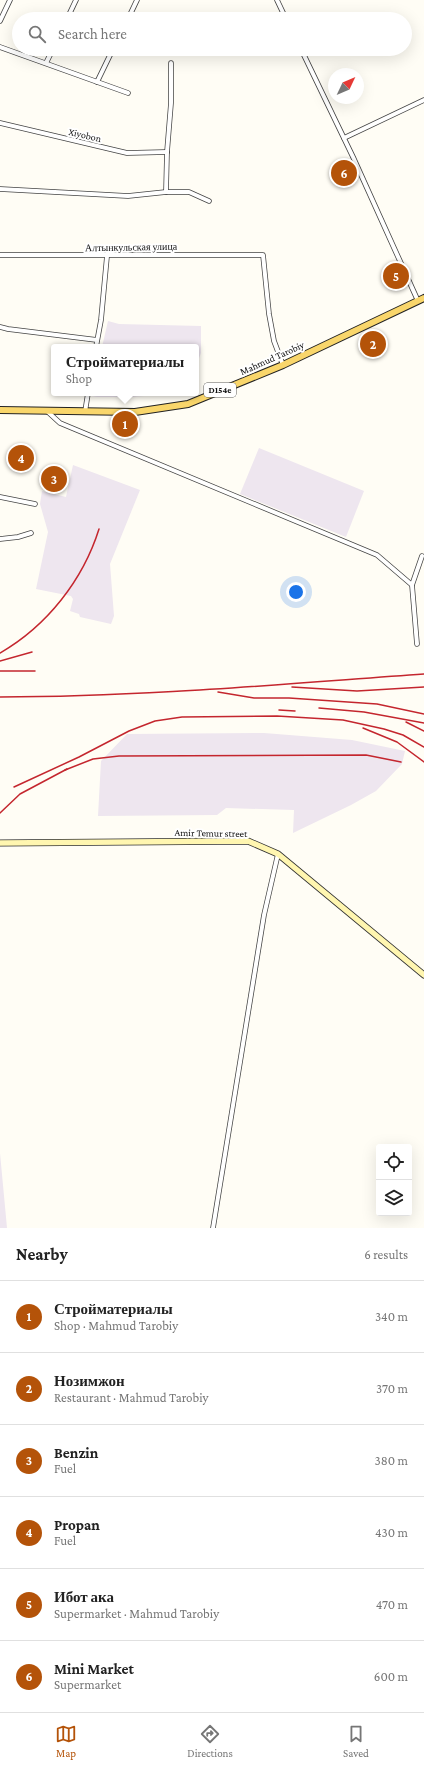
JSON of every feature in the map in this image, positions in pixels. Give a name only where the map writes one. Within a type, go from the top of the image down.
[{"type":"main road","name":"Mahmud Tarobiy","points":[[0,410],[48,412],[135,412],[188,404],[283,365],[421,299]]},
{"type":"street","points":[[0,21],[10,0]]},
{"type":"street","points":[[70,12],[76,0]]},
{"type":"street","points":[[131,12],[137,0]]},
{"type":"street","points":[[277,0],[283,12]]},
{"type":"street","points":[[0,47],[12,51]]},
{"type":"street","points":[[26,56],[128,93]]},
{"type":"street","points":[[46,63],[50,56]]},
{"type":"street","points":[[97,82],[110,56]]},
{"type":"street","points":[[304,56],[421,299]]},
{"type":"street","points":[[166,192],[166,152],[171,103],[170,63]]},
{"type":"street","points":[[344,138],[424,100]]},
{"type":"street","name":"Xiyobon","points":[[0,123],[127,154],[166,152]]},
{"type":"street","points":[[0,190],[128,196],[166,192],[189,192],[209,201]]},
{"type":"street","name":"Алтынкульская улица","points":[[0,255],[263,255],[269,314],[274,341],[283,365]]},
{"type":"street","points":[[96,344],[101,320],[107,256]]},
{"type":"street","points":[[0,327],[97,340]]},
{"type":"street","points":[[84,412],[87,396]]},
{"type":"street","points":[[48,412],[60,423],[377,555],[412,585]]},
{"type":"street","points":[[0,497],[35,504]]},
{"type":"street","points":[[0,539],[18,538],[31,533]]},
{"type":"street","points":[[417,644],[412,585],[422,556]]},
{"type":"street","name":"Amir Temur street","points":[[0,842],[248,841],[278,854],[424,975]]},
{"type":"street","points":[[213,1228],[264,915],[278,854]]},
{"type":"shaded area","points":[[108,321],[119,324],[201,326],[201,353],[199,358],[199,344],[103,344]]},
{"type":"shaded area","points":[[91,396],[144,396],[131,397]]},
{"type":"shaded area","points":[[259,448],[364,491],[346,537],[240,494]]},
{"type":"shaded area","points":[[73,465],[140,490],[110,564],[114,616],[111,624],[80,617],[79,614],[70,611],[73,599],[71,596],[36,589],[48,532],[40,504],[42,491],[66,497]]},
{"type":"shaded area","points":[[264,733],[352,740],[405,751],[402,764],[376,791],[351,805],[293,833],[294,810],[226,808],[217,815],[98,816],[101,761],[127,734]]},
{"type":"shaded area","points":[[0,1153],[7,1228],[0,1228]]},
{"type":"railway","points":[[0,653],[33,629],[61,600],[73,584],[83,566],[99,529]]},
{"type":"railway","points":[[0,661],[32,652]]},
{"type":"railway","points":[[0,671],[35,671]]},
{"type":"railway","points":[[0,697],[106,695],[265,686],[424,674]]},
{"type":"railway","points":[[292,687],[357,691],[424,687]]},
{"type":"railway","points":[[218,692],[254,698],[289,698],[377,704],[424,714]]},
{"type":"railway","points":[[319,708],[364,712],[424,723]]},
{"type":"railway","points":[[279,710],[295,711]]},
{"type":"railway","points":[[14,787],[79,757],[129,731],[155,721],[182,717],[277,716],[343,720],[384,729],[403,735],[424,747]]},
{"type":"railway","points":[[406,722],[424,731]]},
{"type":"railway","points":[[363,728],[397,742],[424,762]]},
{"type":"railway","points":[[65,770],[93,759],[119,756],[366,755],[401,762]]},
{"type":"railway","points":[[0,813],[20,794],[67,769]]},
{"type":"place","name":"Mini Market","points":[[344,173]]},
{"type":"place","name":"Ибот ака","points":[[396,276]]},
{"type":"place","name":"Нозимжон","points":[[373,344]]},
{"type":"place","name":"Стройматериалы","points":[[125,424]]},
{"type":"place","name":"Propan","points":[[21,458]]},
{"type":"place","name":"Benzin","points":[[54,479]]}]
